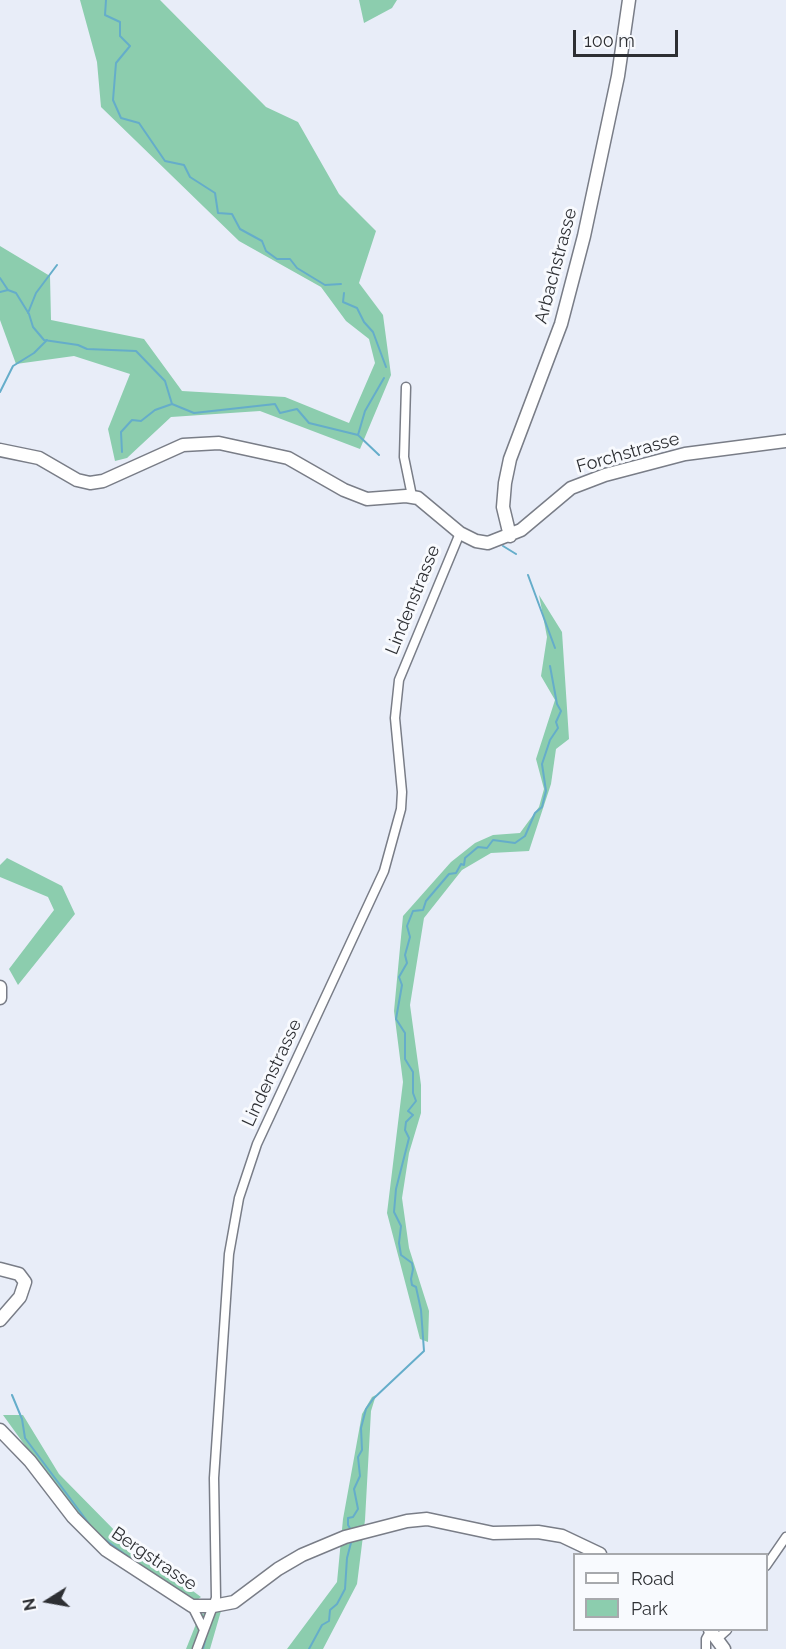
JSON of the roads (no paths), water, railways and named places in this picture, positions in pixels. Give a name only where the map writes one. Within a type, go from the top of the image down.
[{"type":"street","name":"Arbachstrasse","points":[[510,536],[503,507],[510,459],[561,324],[584,236],[618,76],[629,0]]},
{"type":"street","points":[[0,450],[39,458],[77,480],[90,483],[103,481],[183,445],[219,443],[288,458],[344,490],[367,499],[412,496],[404,454],[406,387]]},
{"type":"street","name":"Forchstrasse","points":[[412,496],[423,501],[460,533],[493,543],[529,525],[571,488],[605,475],[685,454],[786,441]]},
{"type":"street","name":"Lindenstrasse","points":[[197,1649],[216,1598],[213,1478],[229,1254],[234,1224],[257,1144],[375,895],[391,851],[402,792],[395,718],[399,680],[460,533]]},
{"type":"street","points":[[0,987],[0,998]]},
{"type":"street","points":[[0,1269],[19,1274],[25,1282],[20,1297],[0,1320]]},
{"type":"street","name":"Bergstrasse","points":[[0,1430],[30,1461],[74,1517],[106,1550],[192,1606],[213,1606],[234,1602],[278,1569],[302,1555],[345,1537],[407,1521],[427,1520],[493,1533],[538,1532],[562,1536],[598,1553]]},
{"type":"street","points":[[768,1563],[786,1537]]},
{"type":"street","points":[[192,1606],[203,1628]]},
{"type":"street","points":[[706,1649],[706,1639],[717,1632],[724,1649]]},
{"type":"waterway","points":[[106,0],[105,15],[120,22],[120,36],[130,46],[116,63],[113,100],[121,118],[139,123],[165,161],[184,165],[190,177],[215,193],[218,213],[232,214],[240,229],[262,241],[266,251],[277,259],[290,259],[297,268],[325,285],[341,284]]},
{"type":"waterway","points":[[28,313],[36,293],[57,265]]},
{"type":"waterway","points":[[0,278],[8,290]]},
{"type":"waterway","points":[[0,292],[8,290],[16,293],[29,314],[33,327],[44,340],[78,345],[87,349],[136,351],[165,381],[172,404],[194,413],[275,404],[280,413],[297,409],[309,423],[358,435],[379,455]]},
{"type":"waterway","points":[[344,293],[343,302],[357,308],[364,322],[373,332],[386,367]]},
{"type":"waterway","points":[[0,392],[13,366],[34,353],[47,340]]},
{"type":"waterway","points":[[358,435],[365,411],[384,378]]},
{"type":"waterway","points":[[122,452],[121,432],[132,420],[141,421],[155,410],[172,404]]},
{"type":"waterway","points":[[503,546],[516,554]]},
{"type":"waterway","points":[[528,575],[555,648]]},
{"type":"waterway","points":[[351,1530],[348,1518],[353,1517],[358,1509],[354,1489],[360,1476],[358,1457],[362,1450],[361,1428],[366,1409],[373,1399],[424,1351],[421,1310],[416,1287],[412,1285],[411,1279],[412,1263],[401,1255],[399,1243],[401,1226],[394,1212],[396,1189],[409,1138],[405,1130],[406,1122],[413,1115],[408,1111],[416,1101],[413,1093],[413,1072],[405,1059],[405,1033],[396,1019],[402,985],[399,977],[407,963],[405,955],[410,937],[407,926],[413,911],[423,910],[426,901],[449,874],[456,873],[461,864],[464,865],[465,858],[478,847],[487,848],[493,840],[515,843],[525,836],[535,813],[542,807],[546,791],[542,764],[550,740],[558,728],[556,722],[561,711],[557,704],[550,666]]},
{"type":"waterway","points":[[12,1395],[22,1419],[25,1438],[90,1525]]},
{"type":"waterway","points":[[100,1536],[134,1561]]},
{"type":"waterway","points":[[309,1649],[322,1625],[329,1621],[330,1610],[337,1604],[345,1589],[347,1558],[352,1539]]},
{"type":"waterway","points":[[203,1649],[206,1637]]}]
